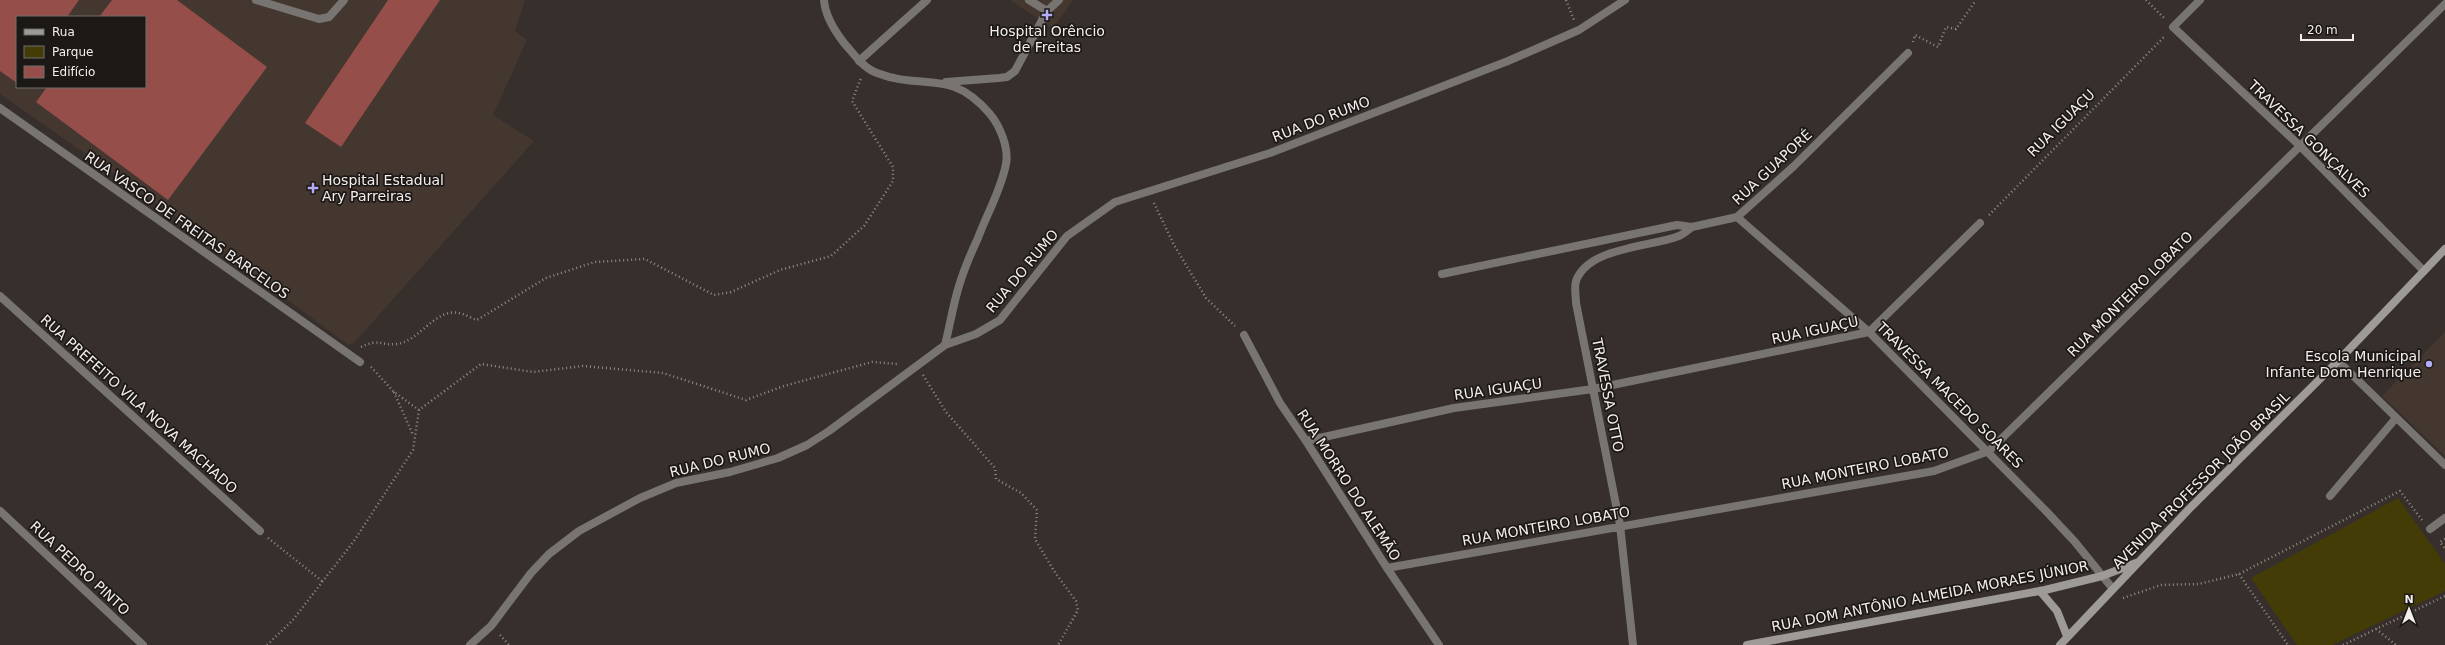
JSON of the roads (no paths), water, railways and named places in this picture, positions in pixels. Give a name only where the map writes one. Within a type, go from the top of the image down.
[{"type":"main road","name":"AVENIDA PROFESSOR JOÃO BRASIL","points":[[2060,645],[2190,508],[2338,361],[2445,249]]},
{"type":"main road","name":"RUA DOM ANTÔNIO ALMEIDA MORAES JÚNIOR","points":[[1747,645],[2040,591],[2102,576],[2139,562]]},
{"type":"main road","points":[[2040,591],[2057,611],[2068,636]]},
{"type":"street","points":[[256,0],[319,19],[329,17],[344,0]]},
{"type":"street","points":[[824,0],[824,11],[836,34],[862,64],[877,73],[897,77],[946,82],[999,78],[1011,74],[1029,48],[1047,12],[1059,0]]},
{"type":"street","points":[[862,64],[927,0]]},
{"type":"street","points":[[1029,0],[1047,12]]},
{"type":"street","name":"RUA DO RUMO","points":[[470,645],[491,626],[531,573],[549,554],[579,531],[640,498],[676,483],[730,472],[778,458],[806,445],[829,431],[945,345],[976,334],[1000,320],[1067,236],[1115,202],[1270,153],[1508,61],[1579,30],[1625,0]]},
{"type":"street","name":"TRAVESSA GONÇALVES","points":[[2200,0],[2173,27],[2299,145],[2424,271]]},
{"type":"street","name":"RUA MONTEIRO LOBATO","points":[[1387,568],[1620,525],[1934,470],[1989,451],[2299,145],[2445,4]]},
{"type":"street","name":"RUA GUAPORÉ","points":[[1442,274],[1677,225],[1692,227],[1737,217],[1794,166],[1908,53]]},
{"type":"street","points":[[945,345],[959,285],[1007,163],[1006,147],[999,127],[991,114],[975,99],[946,82]]},
{"type":"street","name":"RUA VASCO DE FREITAS BARCELOS","points":[[0,108],[347,355],[360,362]]},
{"type":"street","name":"TRAVESSA MACEDO SOARES","points":[[1737,217],[1869,332],[1989,451],[2075,542],[2112,589]]},
{"type":"street","name":"RUA IGUAÇU","points":[[1306,441],[1454,408],[1593,389],[1869,332],[1980,223]]},
{"type":"street","name":"TRAVESSA OTTO","points":[[1633,645],[1620,525],[1576,303],[1576,281],[1585,269],[1597,260],[1614,252],[1680,235],[1692,227]]},
{"type":"street","name":"RUA PREFEITO VILA NOVA MACHADO","points":[[0,296],[260,531]]},
{"type":"street","name":"RUA MORRO DO ALEMÃO","points":[[1244,335],[1280,403],[1387,568],[1440,645]]},
{"type":"street","points":[[2338,361],[2445,465]]},
{"type":"street","points":[[2330,496],[2396,418]]},
{"type":"street","name":"RUA PEDRO PINTO","points":[[0,511],[143,645]]},
{"type":"street","points":[[2430,529],[2445,518]]},
{"type":"place","name":"Hospital Orêncio de Freitas","points":[[1047,15]]},
{"type":"place","name":"Hospital Estadual Ary Parreiras","points":[[313,188]]},
{"type":"place","name":"Escola Municipal Infante Dom Henrique","points":[[2429,364]]}]
